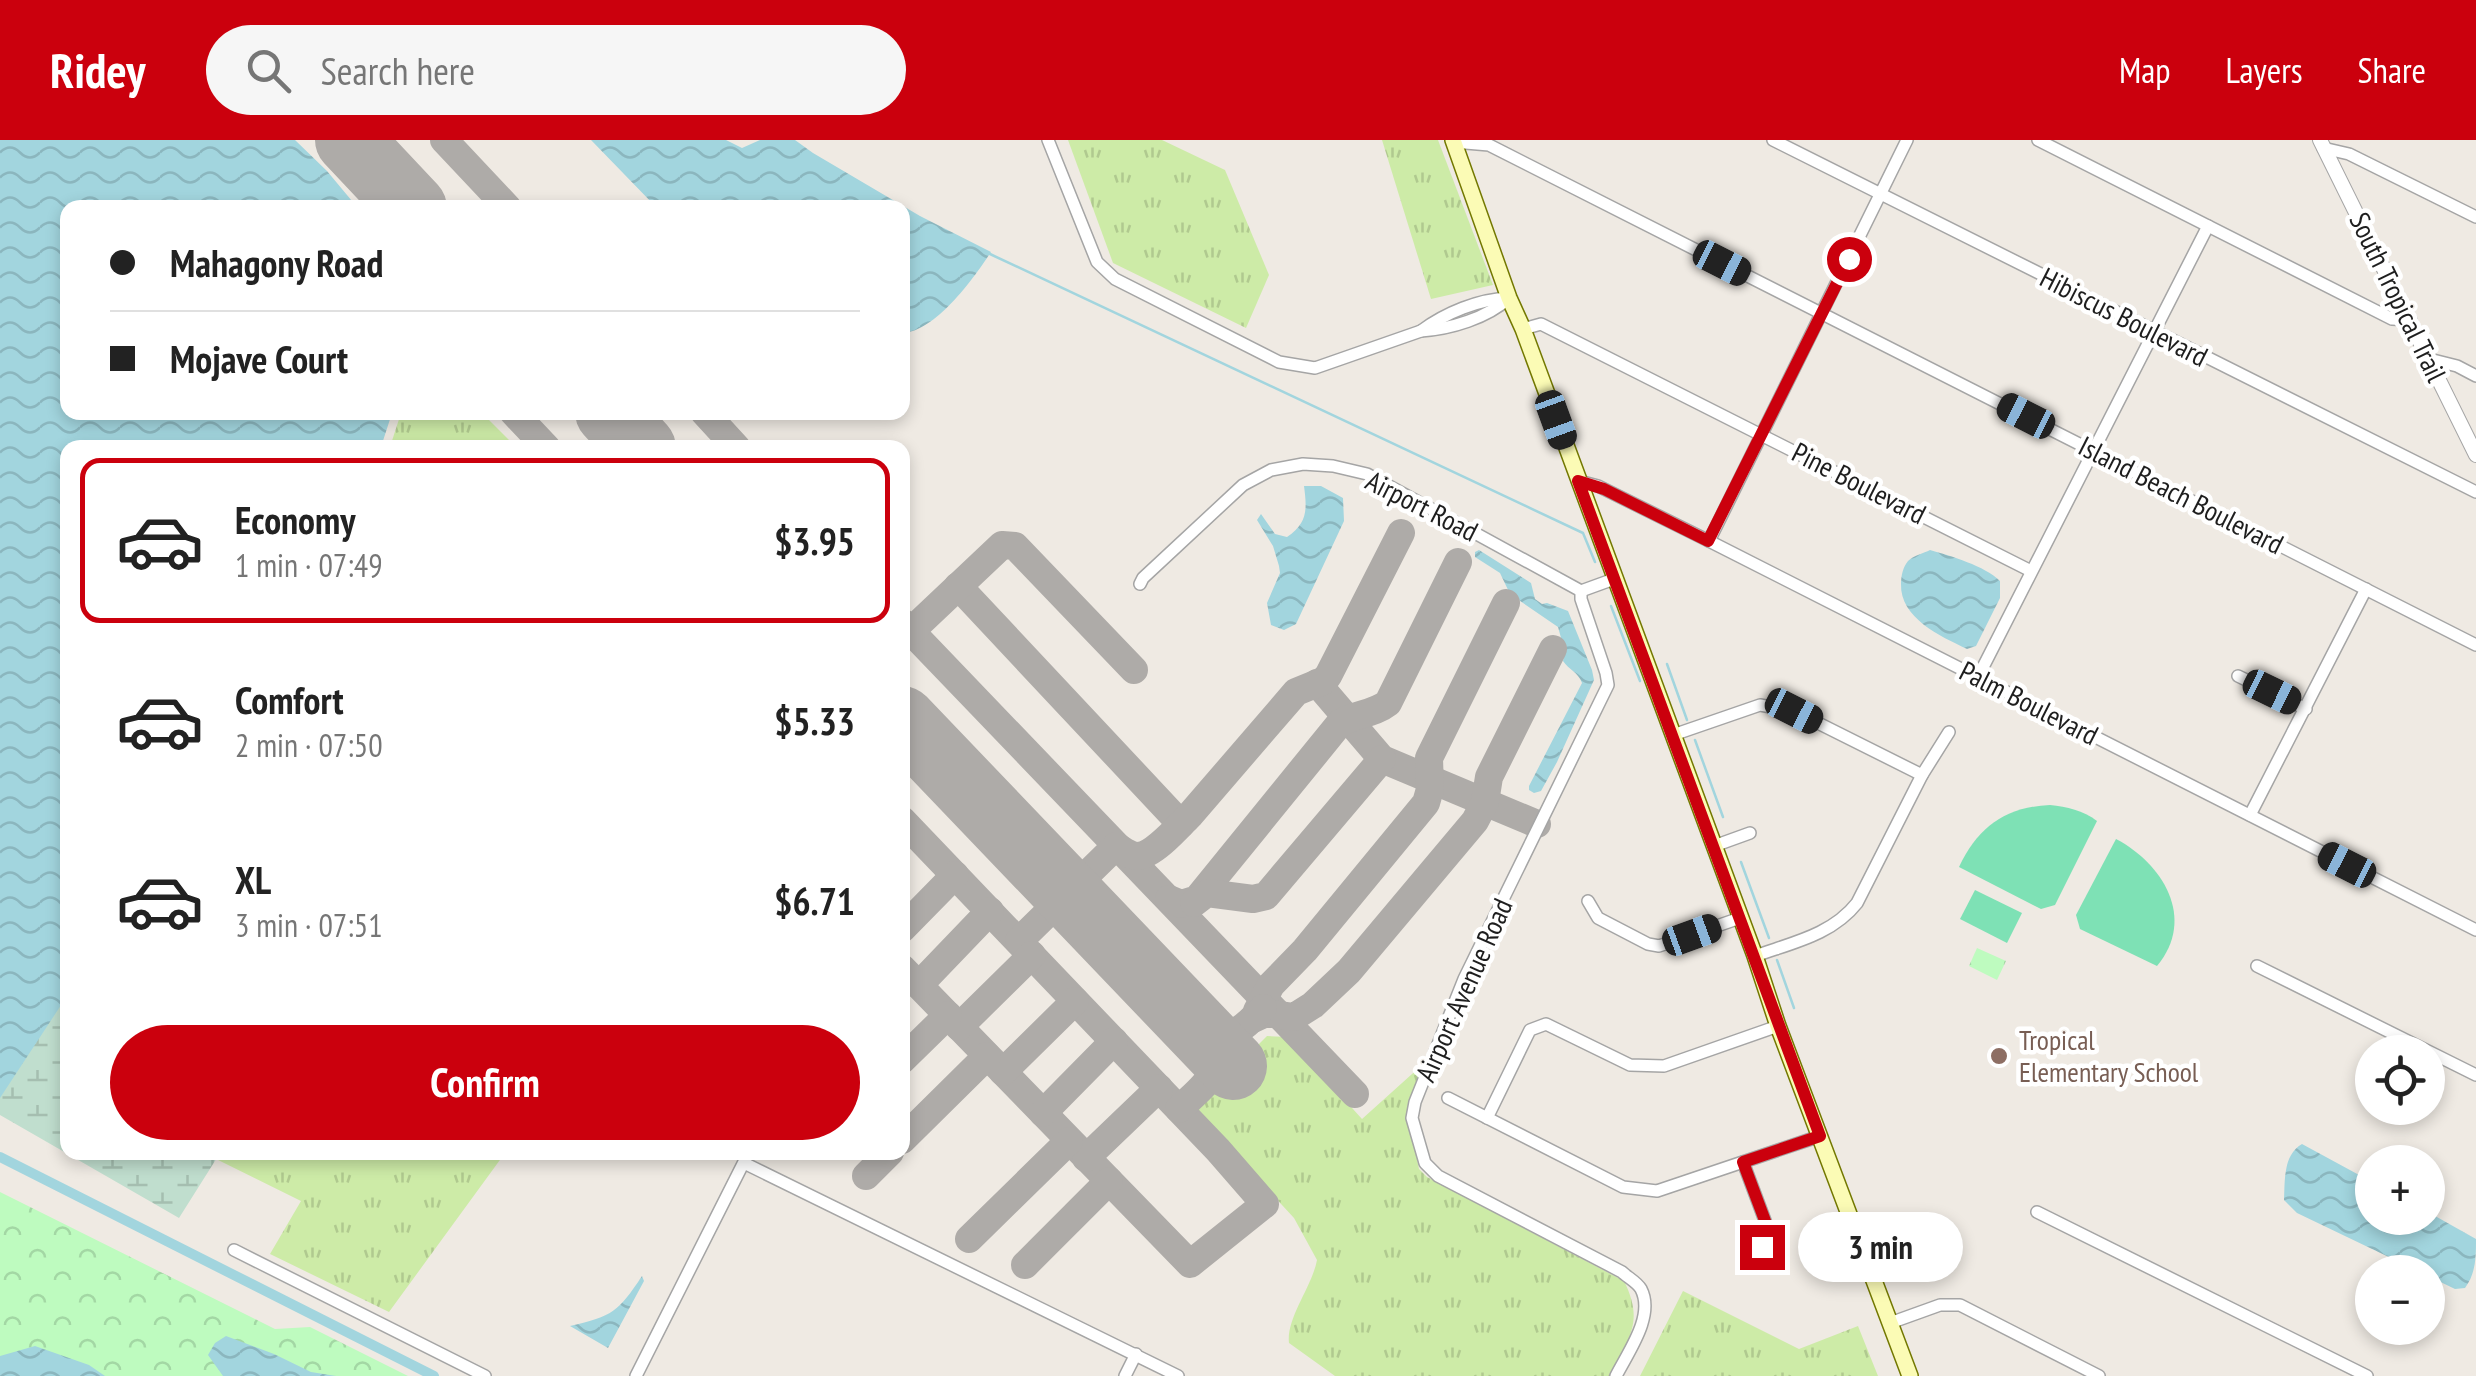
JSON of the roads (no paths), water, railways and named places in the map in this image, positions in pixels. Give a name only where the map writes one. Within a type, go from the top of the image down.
[{"type":"main road","points":[[1454,141],[1910,1376]]},
{"type":"street","points":[[1048,140],[1097,262],[1115,279],[1280,362],[1315,368],[1421,331],[1490,298],[1509,298]]},
{"type":"street","name":"Hibiscus Boulevard","points":[[1773,140],[2476,492]]},
{"type":"street","points":[[1708,541],[1907,140]]},
{"type":"street","points":[[2038,140],[2392,319],[2410,320]]},
{"type":"street","name":"Island Beach Boulevard","points":[[1454,141],[1488,145],[2476,645]]},
{"type":"street","points":[[2321,144],[2476,217]]},
{"type":"street","name":"South Tropical Trail","points":[[2321,144],[2476,455]]},
{"type":"street","points":[[1978,677],[2208,226]]},
{"type":"street","name":"Pine Boulevard","points":[[1523,329],[1542,324],[2032,571]]},
{"type":"street","points":[[2429,359],[2476,376]]},
{"type":"street","name":"Airport Road","points":[[1140,584],[1242,484],[1271,470],[1303,464],[1366,474],[1581,591]]},
{"type":"street","name":"Palm Boulevard","points":[[1578,481],[1604,489],[2476,930]]},
{"type":"street","points":[[1581,591],[1614,579]]},
{"type":"street","points":[[2250,816],[2366,590]]},
{"type":"street","name":"Airport Avenue Road","points":[[1581,591],[1608,686],[1464,980],[1412,1118],[1425,1163],[1438,1176],[1622,1272],[1640,1287],[1645,1309],[1640,1329],[1616,1376]]},
{"type":"street","points":[[2238,676],[2306,708]]},
{"type":"street","points":[[1672,735],[1760,705],[1778,706],[1922,775]]},
{"type":"street","points":[[1754,956],[1828,929],[1848,914],[1949,732]]},
{"type":"street","points":[[1714,846],[1750,833]]},
{"type":"street","points":[[1588,901],[1598,918],[1658,946],[1740,918]]},
{"type":"street","points":[[2256,966],[2476,1075]]},
{"type":"street","points":[[1486,1118],[1530,1030],[1546,1024],[1630,1065],[1664,1066],[1778,1026]]},
{"type":"street","points":[[1448,1098],[1623,1188],[1657,1191],[1820,1136]]},
{"type":"street","points":[[636,1376],[746,1160]]},
{"type":"street","points":[[751,1160],[1178,1376]]},
{"type":"street","points":[[1743,1162],[1767,1226],[1762,1247]]},
{"type":"street","points":[[2037,1212],[2367,1376]]},
{"type":"street","points":[[234,1250],[485,1376]]},
{"type":"street","points":[[1890,1323],[1940,1305],[1960,1305],[2098,1376]]},
{"type":"street","points":[[1124,1376],[1136,1354]]},
{"type":"water","points":[[0,140],[295,140],[351,200],[60,200],[60,420],[390,420],[383,440],[60,440],[60,1007],[0,1098]]},
{"type":"water","points":[[591,140],[726,140],[742,148],[760,140],[795,140],[893,200],[649,200]]},
{"type":"water","points":[[910,210],[991,252],[941,313],[910,331]]},
{"type":"water","points":[[1304,486],[1321,486],[1343,498],[1344,521],[1296,624],[1284,630],[1271,625],[1267,603],[1280,573],[1273,546],[1257,520],[1261,514],[1275,534],[1287,537],[1305,515]]},
{"type":"water","points":[[1479,550],[1531,583],[1535,599],[1542,604],[1568,611],[1592,670],[1594,680],[1557,762],[1541,791],[1534,793],[1529,786],[1582,683],[1563,661],[1565,652],[1558,627],[1510,594],[1500,573],[1475,557]]},
{"type":"water","points":[[1930,550],[1977,566],[2000,581],[2000,598],[1976,646],[1967,649],[1945,638],[1907,607],[1901,584],[1906,563]]},
{"type":"water","points":[[2302,1144],[2355,1173],[2355,1235],[2445,1235],[2445,1222],[2476,1239],[2473,1271],[2465,1288],[2445,1284],[2445,1255],[2385,1255],[2297,1213],[2284,1200],[2288,1161]]},
{"type":"water","points":[[642,1276],[644,1281],[608,1348],[570,1326],[613,1311]]},
{"type":"water","points":[[226,1336],[311,1372],[336,1376],[223,1376],[208,1355],[215,1343]]},
{"type":"water","points":[[35,1346],[89,1365],[105,1376],[0,1376],[0,1356]]},
{"type":"waterway","points":[[990,254],[1583,533],[1595,562]]},
{"type":"waterway","points":[[1611,606],[1640,681]]},
{"type":"waterway","points":[[1667,664],[1687,720]]},
{"type":"waterway","points":[[1695,740],[1723,817]]},
{"type":"waterway","points":[[1741,862],[1769,938]]},
{"type":"waterway","points":[[1777,960],[1794,1008]]},
{"type":"waterway","points":[[0,1157],[434,1376]]},
{"type":"place","name":"Tropical Elementary School","points":[[1999,1056]]}]
